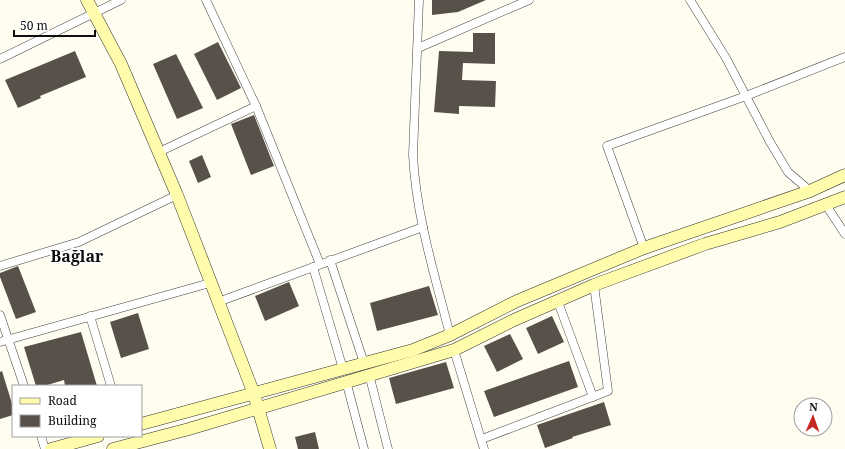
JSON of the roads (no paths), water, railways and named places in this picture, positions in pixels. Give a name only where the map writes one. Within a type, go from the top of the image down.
[{"type":"main road","points":[[88,0],[121,64],[177,195],[254,394],[270,449]]},
{"type":"main road","points":[[366,369],[450,335],[517,302],[644,248],[810,190],[845,175]]},
{"type":"main road","points":[[810,190],[826,205]]},
{"type":"main road","points":[[142,424],[254,394],[454,350],[514,320],[594,285],[705,244],[780,222],[826,205],[845,196]]},
{"type":"main road","points":[[121,448],[258,408],[345,375]]},
{"type":"main road","points":[[51,449],[94,437]]},
{"type":"street","points":[[0,59],[121,0]]},
{"type":"street","points":[[206,0],[256,106],[317,266],[364,449]]},
{"type":"street","points":[[419,0],[413,155],[414,177],[423,227],[450,335]]},
{"type":"street","points":[[418,48],[512,4],[529,0]]},
{"type":"street","points":[[690,0],[726,58],[770,142],[788,172],[810,190]]},
{"type":"street","points":[[644,248],[607,146],[746,96],[845,57]]},
{"type":"street","points":[[159,152],[256,106]]},
{"type":"street","points":[[0,266],[79,242],[177,195]]},
{"type":"street","points":[[826,205],[845,234]]},
{"type":"street","points":[[218,302],[423,227]]},
{"type":"street","points":[[330,260],[366,369],[388,449]]},
{"type":"street","points":[[0,342],[210,283]]},
{"type":"street","points":[[482,439],[608,391],[594,285]]},
{"type":"street","points":[[558,302],[593,397]]},
{"type":"street","points":[[0,314],[24,385]]},
{"type":"street","points":[[90,316],[111,385]]},
{"type":"street","points":[[454,350],[484,449]]},
{"type":"street","points":[[41,437],[46,449]]},
{"type":"district","name":"Bağlar","points":[[77,256]]}]
